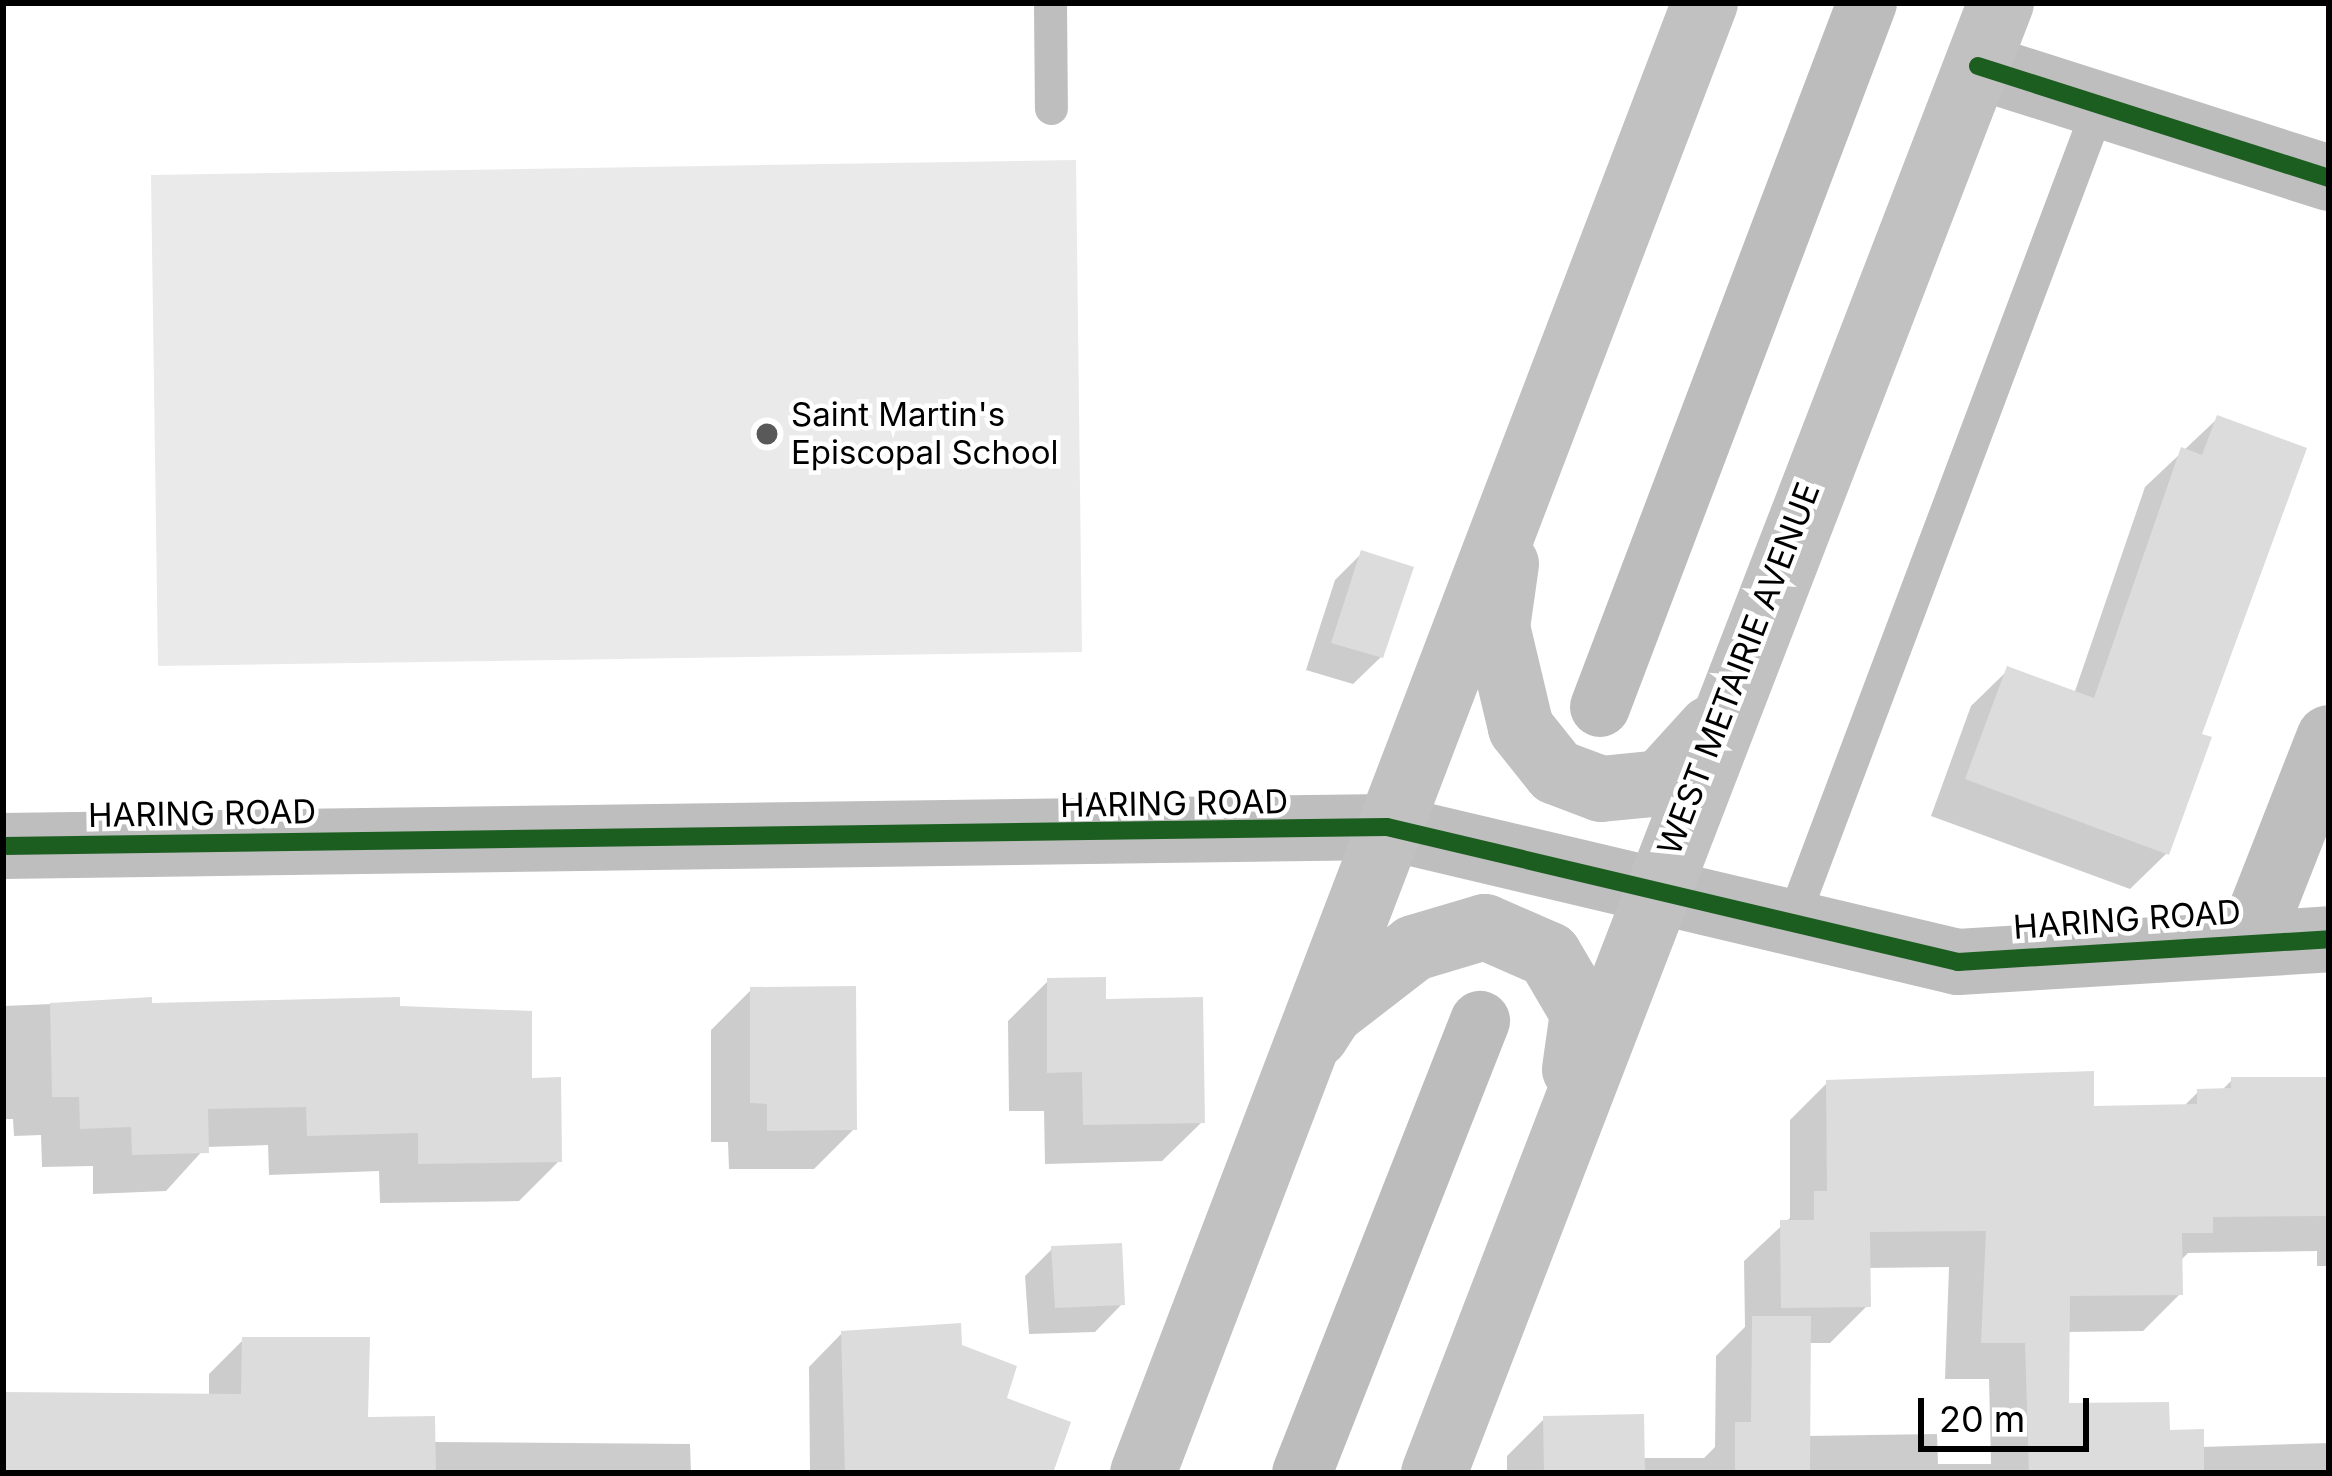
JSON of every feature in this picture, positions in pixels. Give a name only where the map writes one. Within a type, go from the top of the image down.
[{"type":"main road","points":[[1143,1473],[1705,3]]},
{"type":"main road","name":"WEST METAIRIE AVENUE","points":[[1434,1473],[1718,720],[2000,3]]},
{"type":"main road","points":[[1515,495],[1497,627],[1521,728],[1556,772],[1601,789],[1661,783],[1718,720]]},
{"type":"main road","points":[[1298,1063],[1330,1012],[1414,948],[1485,927],[1549,955],[1583,1012],[1569,1114]]},
{"type":"street","points":[[1978,66],[2329,178]]},
{"type":"street","points":[[2250,940],[2329,738]]},
{"type":"street","name":"HARING ROAD","points":[[3,847],[1387,827],[1958,962],[2250,940],[2329,939]]},
{"type":"lane","points":[[1051,3],[1051,108]]},
{"type":"lane","points":[[1792,920],[2099,105]]},
{"type":"shaded area","points":[[1076,160],[1082,652],[158,666],[151,175]]},
{"type":"building","points":[[2217,415],[2307,448],[2202,734],[2212,737],[2169,855],[1965,779],[2007,666],[2094,698],[2181,447],[2202,455]]},
{"type":"building","points":[[1361,550],[1414,567],[1383,658],[1331,643]]},
{"type":"building","points":[[1106,977],[1106,999],[1203,997],[1205,1123],[1083,1125],[1082,1072],[1047,1073],[1047,978]]},
{"type":"building","points":[[856,986],[857,1130],[767,1131],[767,1104],[750,1103],[750,987]]},
{"type":"building","points":[[152,997],[152,1003],[400,997],[400,1006],[532,1011],[532,1078],[561,1077],[562,1162],[418,1164],[418,1133],[307,1136],[306,1107],[208,1109],[209,1153],[132,1155],[131,1127],[80,1129],[79,1097],[52,1097],[50,1003]]},
{"type":"building","points":[[2094,1071],[2094,1106],[2197,1104],[2197,1089],[2231,1088],[2231,1077],[2329,1077],[2329,1216],[2213,1217],[2213,1233],[2182,1233],[2183,1295],[2070,1296],[2069,1403],[2169,1402],[2170,1430],[2204,1429],[2204,1473],[2029,1473],[2025,1343],[1981,1343],[1986,1231],[1870,1232],[1871,1307],[1781,1308],[1780,1220],[1814,1220],[1814,1191],[1827,1191],[1826,1080]]},
{"type":"building","points":[[1122,1243],[1125,1305],[1055,1308],[1051,1246]]},
{"type":"building","points":[[1752,1316],[1811,1316],[1810,1473],[1735,1473],[1735,1422],[1751,1422]]},
{"type":"building","points":[[961,1323],[962,1345],[1017,1366],[1007,1398],[1071,1422],[1053,1473],[845,1473],[841,1331]]},
{"type":"building","points":[[242,1337],[370,1337],[368,1417],[435,1416],[436,1473],[3,1473],[3,1392],[241,1394]]},
{"type":"building","points":[[1644,1414],[1645,1473],[1544,1473],[1543,1416]]},
{"type":"waterway","points":[[1600,707],[1867,3]]},
{"type":"waterway","points":[[1302,1473],[1480,1021]]},
{"type":"cycle path","points":[[1978,66],[2329,178]]},
{"type":"cycle path","points":[[3,846],[1387,827],[1958,962],[2329,939]]},
{"type":"place","name":"Saint Martin's Episcopal School","points":[[767,434]]}]
